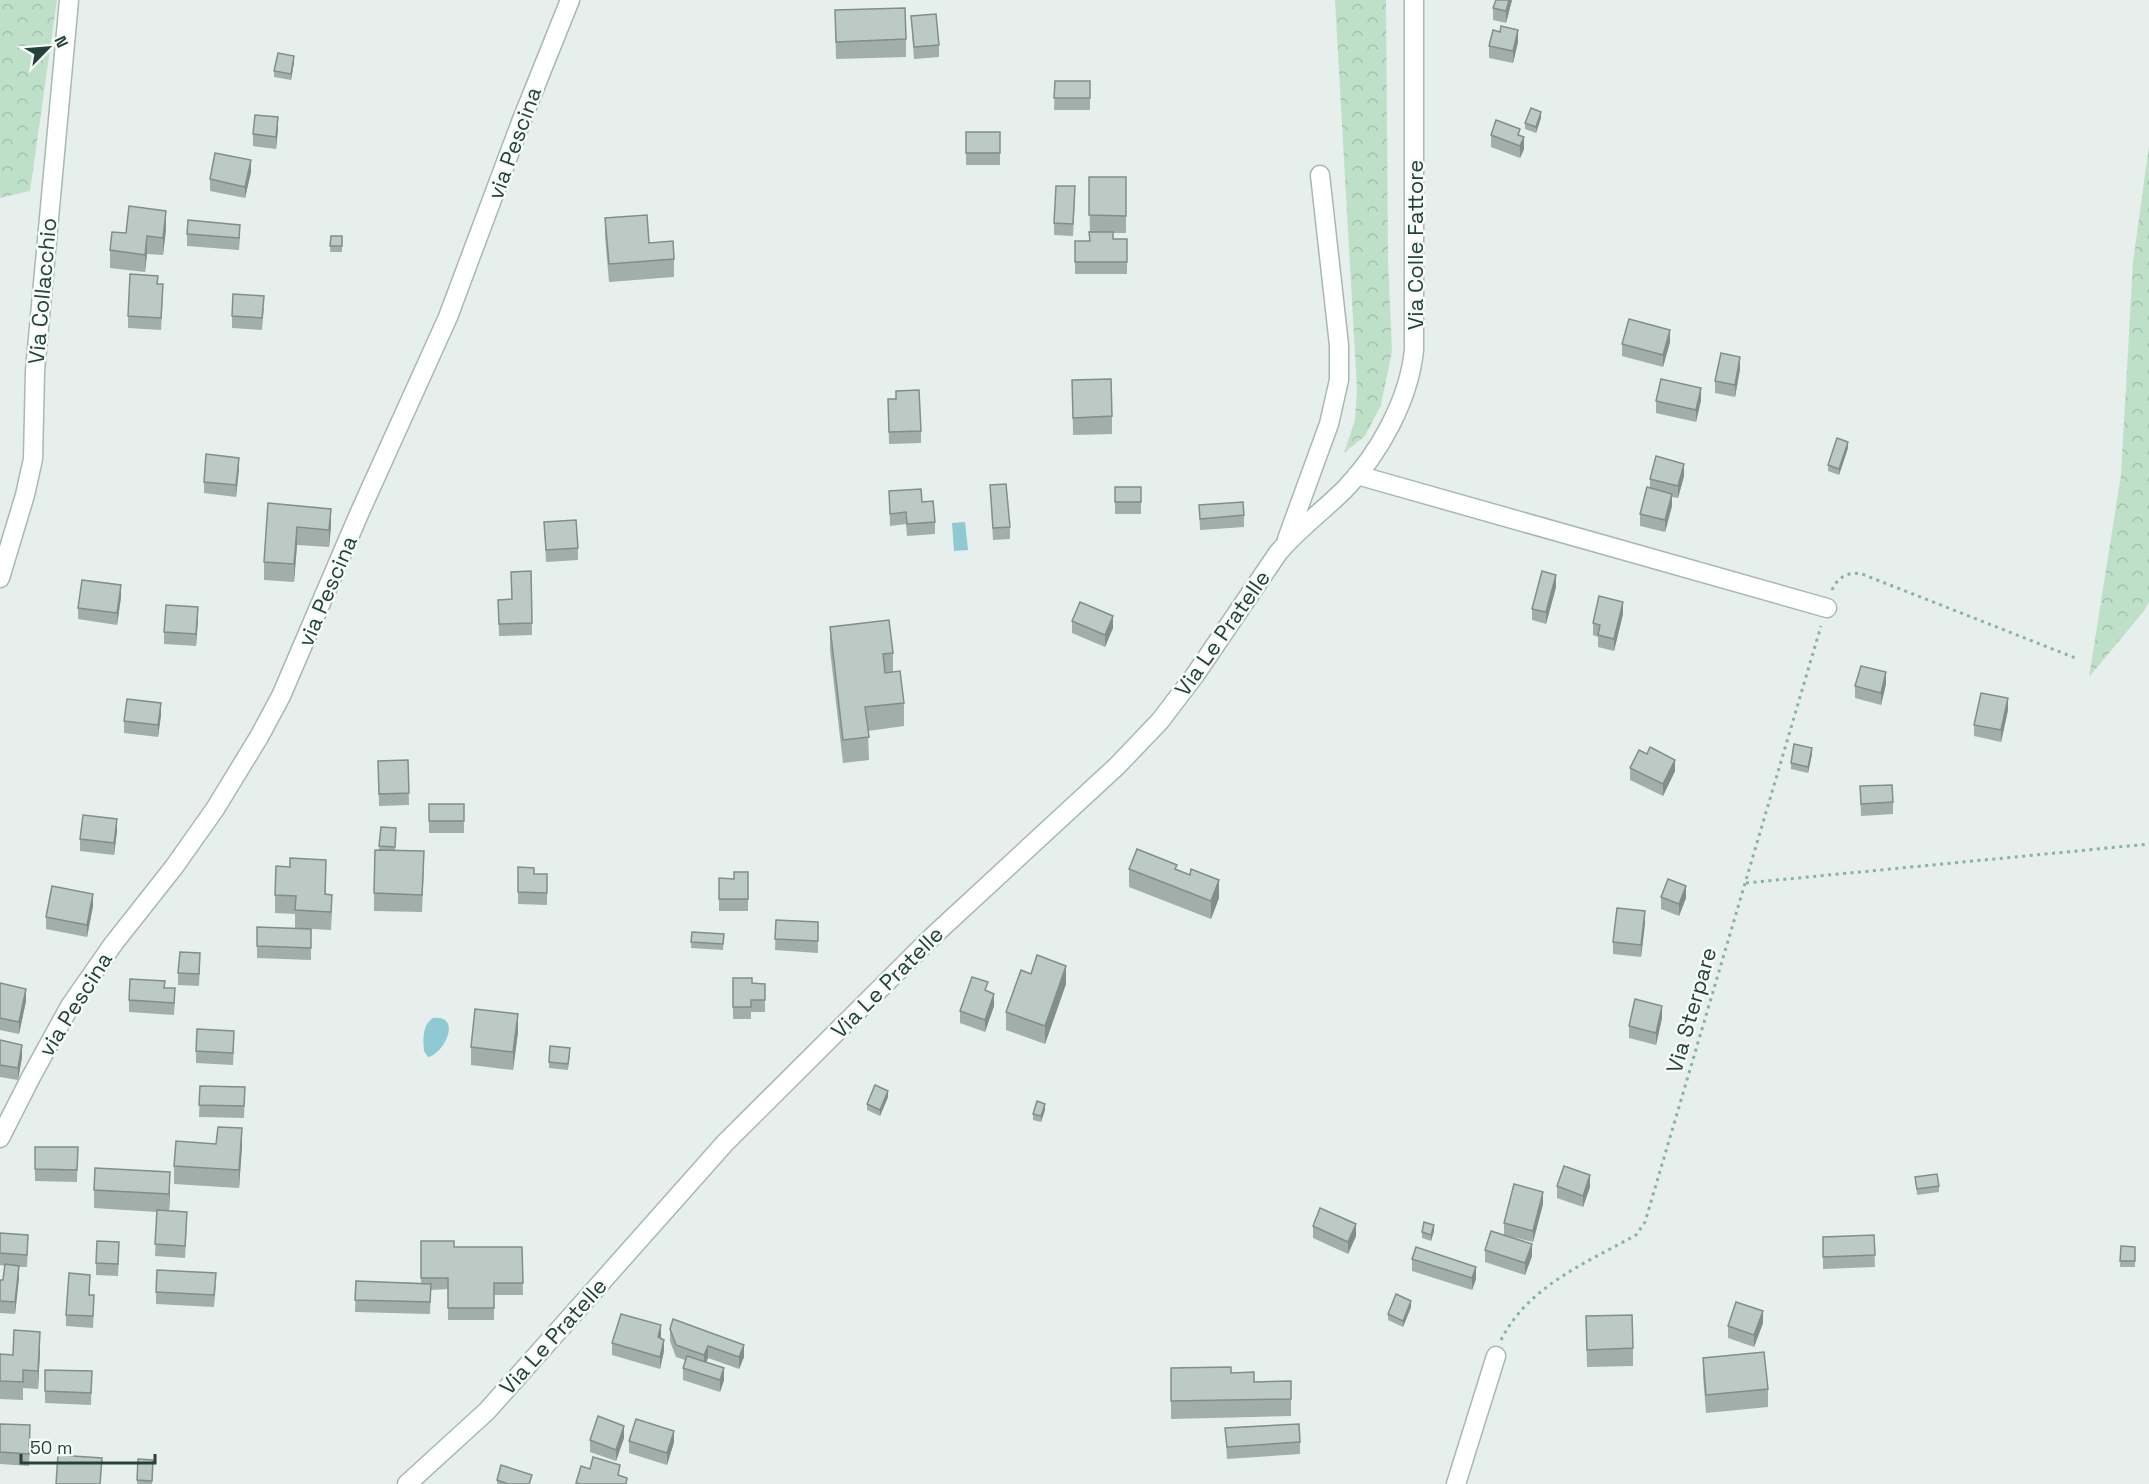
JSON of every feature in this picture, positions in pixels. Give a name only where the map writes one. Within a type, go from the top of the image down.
[{"type":"street","name":"Via Collacchio","points":[[0,578],[25,495],[33,459],[35,370],[69,0]]},
{"type":"street","name":"via Pescina","points":[[0,1138],[70,1006],[114,943],[215,809],[281,696],[359,514],[445,326],[531,96],[570,0]]},
{"type":"street","name":"Via Colle Fattore","points":[[1357,475],[1389,424],[1403,393],[1413,359],[1415,336],[1414,0]]},
{"type":"street","points":[[1286,544],[1329,424],[1339,381],[1339,345],[1320,175]]},
{"type":"street","name":"Via Le Pratelle","points":[[407,1484],[487,1411],[725,1143],[927,942],[1117,766],[1160,721],[1195,675],[1286,544],[1357,475]]},
{"type":"street","points":[[1357,475],[1827,608]]},
{"type":"street","points":[[1456,1484],[1496,1356]]},
{"type":"path","name":"Via Sterpare","points":[[1496,1356],[1501,1339],[1511,1321],[1531,1299],[1549,1283],[1636,1235],[1645,1222],[1832,589],[1840,578],[1850,574],[1862,574],[2078,659]]},
{"type":"path","points":[[1746,883],[2149,844]]},
{"type":"green space","points":[[0,0],[57,0],[30,191],[0,198]]},
{"type":"green space","points":[[1335,0],[1386,0],[1388,261],[1392,351],[1381,405],[1365,436],[1344,453],[1355,420],[1357,390]]},
{"type":"green space","points":[[2149,146],[2149,602],[2089,677],[2121,475],[2133,262]]},
{"type":"water","points":[[965,522],[968,550],[954,551],[952,523]]},
{"type":"water","points":[[433,1018],[447,1022],[449,1028],[445,1043],[428,1057],[424,1051],[424,1033],[429,1021]]},
{"type":"building","points":[[1496,0],[1509,0],[1506,11],[1493,8]]},
{"type":"building","points":[[905,8],[906,39],[836,42],[835,10]]},
{"type":"building","points":[[936,14],[939,45],[914,47],[911,16]]},
{"type":"building","points":[[1501,26],[1518,30],[1513,51],[1489,46],[1493,30],[1500,32]]},
{"type":"building","points":[[278,53],[294,56],[291,74],[274,71]]},
{"type":"building","points":[[1055,81],[1090,81],[1090,98],[1054,98]]},
{"type":"building","points":[[1531,108],[1541,112],[1536,127],[1525,123]]},
{"type":"building","points":[[255,115],[278,117],[276,137],[253,134]]},
{"type":"building","points":[[1496,120],[1520,129],[1518,135],[1524,137],[1520,146],[1491,135]]},
{"type":"building","points":[[966,132],[1000,132],[1000,153],[966,153]]},
{"type":"building","points":[[215,153],[251,160],[245,187],[210,179]]},
{"type":"building","points":[[1089,177],[1126,177],[1126,216],[1089,215]]},
{"type":"building","points":[[1056,186],[1075,186],[1073,224],[1054,223]]},
{"type":"building","points":[[129,206],[166,211],[163,238],[147,236],[145,255],[110,250],[112,232],[126,233]]},
{"type":"building","points":[[647,215],[649,243],[673,241],[674,259],[609,264],[605,218]]},
{"type":"building","points":[[188,220],[240,225],[239,238],[187,234]]},
{"type":"building","points":[[1089,232],[1113,232],[1113,239],[1127,239],[1127,262],[1075,262],[1075,241],[1090,241]]},
{"type":"building","points":[[331,236],[342,236],[342,246],[330,246]]},
{"type":"building","points":[[130,274],[158,276],[157,284],[163,284],[161,318],[128,316]]},
{"type":"building","points":[[233,294],[264,296],[262,318],[232,316]]},
{"type":"building","points":[[1629,319],[1670,330],[1663,355],[1622,344]]},
{"type":"building","points":[[1721,353],[1740,357],[1735,385],[1715,381]]},
{"type":"building","points":[[1111,379],[1112,416],[1073,418],[1072,380]]},
{"type":"building","points":[[1661,379],[1701,388],[1696,410],[1656,401]]},
{"type":"building","points":[[919,390],[921,431],[889,432],[888,399],[896,399],[896,391]]},
{"type":"building","points":[[1837,438],[1848,442],[1839,469],[1828,465]]},
{"type":"building","points":[[206,454],[239,458],[236,485],[204,482]]},
{"type":"building","points":[[1656,456],[1684,464],[1678,486],[1650,479]]},
{"type":"building","points":[[1006,484],[1010,527],[993,528],[990,485]]},
{"type":"building","points":[[1115,487],[1141,487],[1141,502],[1115,502]]},
{"type":"building","points":[[1647,487],[1672,494],[1665,520],[1640,514]]},
{"type":"building","points":[[921,489],[922,502],[933,501],[935,522],[907,524],[906,512],[890,514],[889,491]]},
{"type":"building","points":[[1243,502],[1244,515],[1200,519],[1199,505]]},
{"type":"building","points":[[268,503],[331,509],[329,530],[297,527],[294,564],[264,562]]},
{"type":"building","points":[[576,520],[578,548],[546,550],[544,522]]},
{"type":"building","points":[[531,571],[532,623],[499,624],[498,600],[512,599],[511,572]]},
{"type":"building","points":[[1542,571],[1556,575],[1546,612],[1532,609]]},
{"type":"building","points":[[82,580],[121,585],[117,613],[78,608]]},
{"type":"building","points":[[1599,596],[1623,602],[1614,639],[1598,635],[1600,625],[1593,623]]},
{"type":"building","points":[[1080,602],[1113,616],[1105,635],[1072,621]]},
{"type":"building","points":[[166,605],[198,607],[196,634],[164,632]]},
{"type":"building","points":[[889,620],[893,653],[883,654],[885,673],[900,671],[904,703],[865,707],[869,737],[843,740],[830,627]]},
{"type":"building","points":[[1861,666],[1886,672],[1881,693],[1855,686]]},
{"type":"building","points":[[1981,693],[2008,698],[2001,730],[1974,725]]},
{"type":"building","points":[[127,699],[161,703],[158,725],[124,721]]},
{"type":"building","points":[[1794,744],[1812,748],[1808,767],[1791,763]]},
{"type":"building","points":[[1650,747],[1675,760],[1663,784],[1630,768],[1639,750],[1647,754]]},
{"type":"building","points":[[408,760],[409,793],[379,794],[378,761]]},
{"type":"building","points":[[1892,785],[1893,802],[1861,804],[1860,786]]},
{"type":"building","points":[[429,804],[464,804],[464,821],[429,821]]},
{"type":"building","points":[[83,815],[117,819],[114,843],[80,839]]},
{"type":"building","points":[[381,827],[396,828],[395,847],[379,846]]},
{"type":"building","points":[[1137,849],[1177,865],[1175,869],[1190,875],[1191,869],[1219,880],[1211,901],[1129,869]]},
{"type":"building","points":[[375,850],[424,851],[422,895],[374,893]]},
{"type":"building","points":[[290,858],[326,860],[325,894],[332,895],[331,912],[295,910],[296,896],[275,895],[276,866],[290,867]]},
{"type":"building","points":[[518,867],[534,868],[534,874],[547,874],[547,893],[518,892]]},
{"type":"building","points":[[734,872],[748,872],[748,899],[719,899],[719,878],[734,879]]},
{"type":"building","points":[[1668,879],[1686,886],[1679,904],[1661,897]]},
{"type":"building","points":[[52,886],[93,894],[87,925],[46,917]]},
{"type":"building","points":[[1617,908],[1645,911],[1641,945],[1613,942]]},
{"type":"building","points":[[776,920],[818,922],[818,941],[775,939]]},
{"type":"building","points":[[257,927],[311,929],[311,948],[257,946]]},
{"type":"building","points":[[692,932],[724,934],[723,944],[691,942]]},
{"type":"building","points":[[180,952],[200,953],[199,974],[178,973]]},
{"type":"building","points":[[1037,955],[1066,966],[1045,1026],[1006,1012],[1021,970],[1031,974]]},
{"type":"building","points":[[972,977],[988,982],[985,990],[994,994],[985,1020],[960,1011]]},
{"type":"building","points":[[733,978],[752,978],[752,983],[765,984],[765,1000],[751,1000],[751,1007],[733,1007]]},
{"type":"building","points":[[130,979],[165,981],[164,988],[175,988],[174,1003],[129,1000]]},
{"type":"building","points":[[0,983],[26,989],[19,1022],[0,1018]]},
{"type":"building","points":[[1635,999],[1662,1006],[1656,1033],[1629,1026]]},
{"type":"building","points":[[475,1009],[518,1014],[513,1052],[471,1047]]},
{"type":"building","points":[[197,1029],[234,1031],[233,1053],[196,1051]]},
{"type":"building","points":[[0,1040],[22,1045],[18,1068],[0,1065]]},
{"type":"building","points":[[550,1046],[570,1048],[568,1064],[549,1062]]},
{"type":"building","points":[[875,1085],[888,1091],[880,1110],[867,1104]]},
{"type":"building","points":[[200,1086],[245,1087],[244,1106],[199,1105]]},
{"type":"building","points":[[1037,1101],[1045,1104],[1041,1116],[1033,1114]]},
{"type":"building","points":[[218,1127],[242,1128],[239,1170],[174,1166],[176,1141],[216,1144]]},
{"type":"building","points":[[35,1147],[78,1147],[77,1170],[35,1169]]},
{"type":"building","points":[[1564,1166],[1590,1175],[1583,1196],[1557,1186]]},
{"type":"building","points":[[95,1168],[170,1172],[169,1194],[94,1190]]},
{"type":"building","points":[[1937,1174],[1939,1186],[1917,1189],[1915,1177]]},
{"type":"building","points":[[1514,1184],[1543,1192],[1533,1231],[1504,1223]]},
{"type":"building","points":[[1320,1208],[1356,1224],[1348,1242],[1313,1226]]},
{"type":"building","points":[[157,1210],[187,1212],[185,1246],[155,1244]]},
{"type":"building","points":[[1424,1222],[1434,1225],[1431,1235],[1422,1232]]},
{"type":"building","points":[[1491,1231],[1532,1244],[1525,1263],[1485,1250]]},
{"type":"building","points":[[0,1233],[28,1235],[27,1255],[0,1253]]},
{"type":"building","points":[[1874,1235],[1875,1255],[1823,1257],[1823,1237]]},
{"type":"building","points":[[97,1241],[119,1242],[118,1264],[96,1263]]},
{"type":"building","points":[[421,1241],[454,1241],[454,1247],[522,1247],[523,1283],[494,1283],[494,1308],[448,1308],[448,1278],[421,1278]]},
{"type":"building","points":[[2121,1246],[2135,1247],[2135,1261],[2120,1261]]},
{"type":"building","points":[[1416,1247],[1476,1267],[1472,1278],[1412,1259]]},
{"type":"building","points":[[5,1264],[19,1266],[15,1302],[0,1301],[0,1280],[3,1280]]},
{"type":"building","points":[[157,1270],[216,1273],[214,1295],[156,1292]]},
{"type":"building","points":[[69,1273],[90,1275],[89,1295],[94,1295],[93,1316],[66,1315]]},
{"type":"building","points":[[356,1281],[431,1284],[430,1302],[355,1300]]},
{"type":"building","points":[[1396,1294],[1411,1301],[1403,1321],[1388,1314]]},
{"type":"building","points":[[1736,1302],[1763,1311],[1754,1335],[1728,1326]]},
{"type":"building","points":[[621,1314],[661,1325],[658,1337],[664,1340],[660,1357],[612,1343]]},
{"type":"building","points":[[1632,1315],[1633,1348],[1587,1350],[1586,1316]]},
{"type":"building","points":[[673,1319],[744,1345],[739,1357],[708,1346],[704,1355],[676,1345],[670,1329]]},
{"type":"building","points":[[14,1330],[40,1332],[38,1371],[23,1370],[23,1382],[0,1381],[0,1354],[13,1355]]},
{"type":"building","points":[[1764,1352],[1768,1389],[1706,1395],[1703,1358]]},
{"type":"building","points":[[687,1356],[724,1368],[720,1380],[683,1368]]},
{"type":"building","points":[[1231,1367],[1231,1373],[1254,1372],[1254,1382],[1291,1381],[1291,1399],[1171,1401],[1171,1368]]},
{"type":"building","points":[[45,1370],[92,1371],[91,1393],[45,1391]]},
{"type":"building","points":[[598,1416],[624,1426],[616,1450],[590,1440]]},
{"type":"building","points":[[636,1419],[674,1431],[667,1453],[629,1441]]},
{"type":"building","points":[[0,1424],[30,1425],[29,1454],[0,1452]]},
{"type":"building","points":[[1299,1424],[1300,1442],[1227,1447],[1225,1428]]},
{"type":"building","points":[[58,1455],[102,1458],[100,1484],[56,1484]]},
{"type":"building","points":[[593,1457],[620,1465],[618,1475],[627,1478],[626,1484],[576,1483],[581,1466],[590,1469]]},
{"type":"building","points":[[138,1459],[153,1460],[152,1481],[137,1480]]},
{"type":"building","points":[[501,1465],[532,1475],[529,1484],[508,1484],[497,1480]]}]
